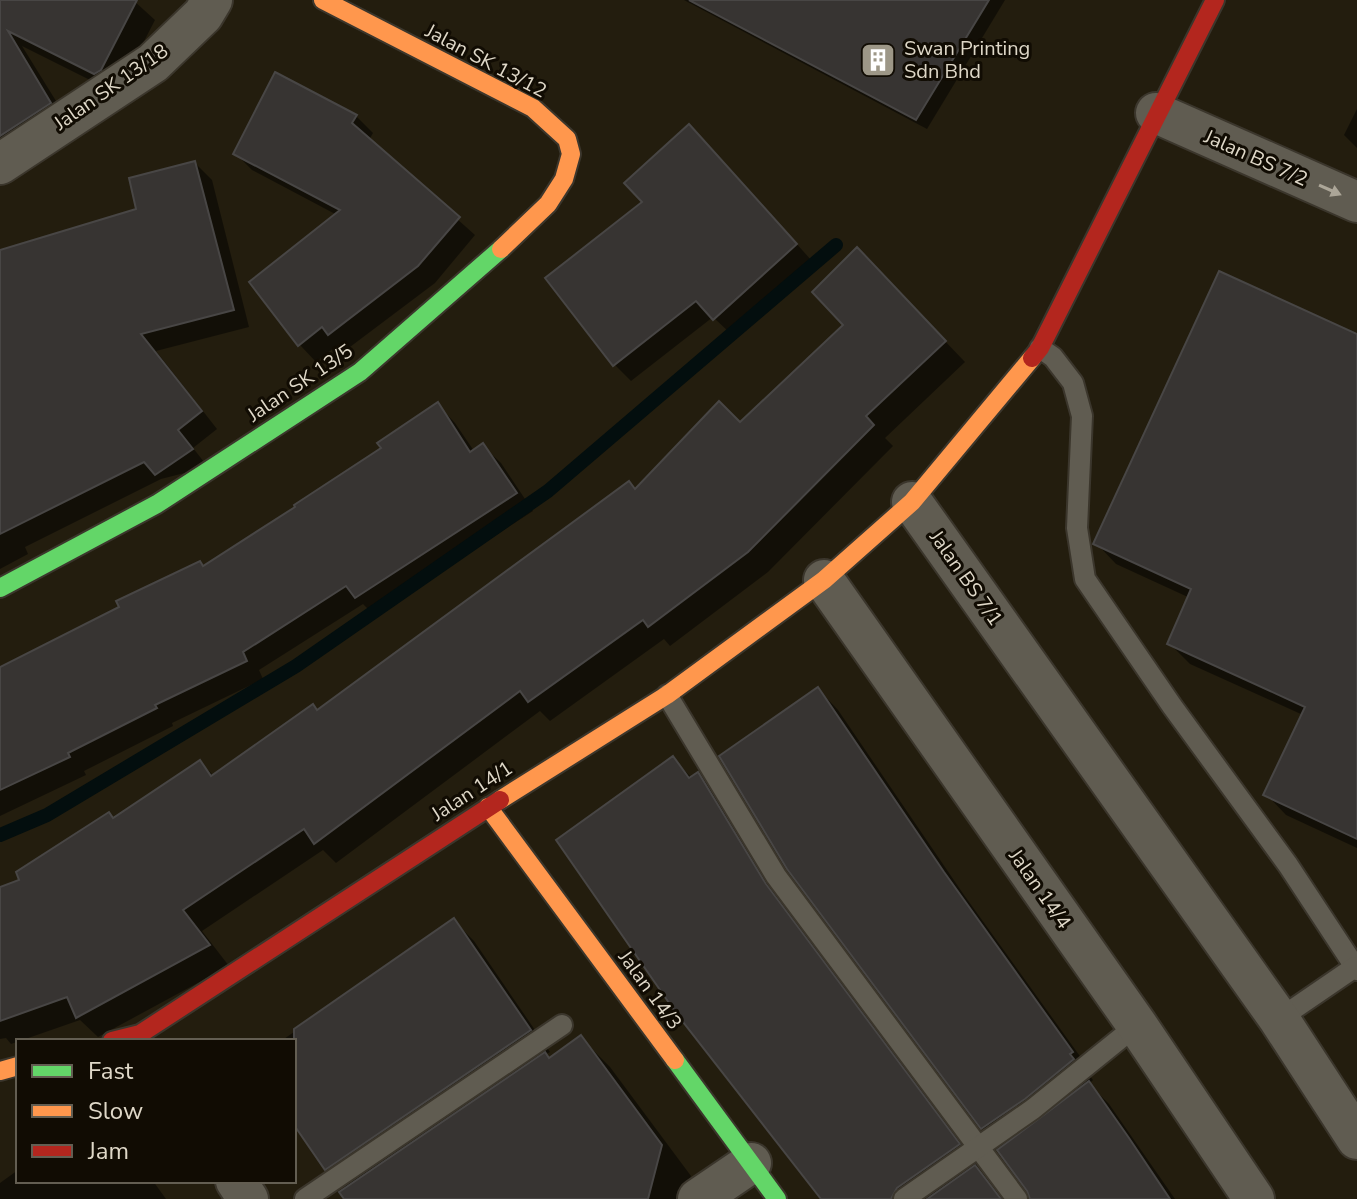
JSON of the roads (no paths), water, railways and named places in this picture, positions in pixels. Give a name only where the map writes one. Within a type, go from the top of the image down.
[{"type":"street","name":"Jalan SK 13/18","points":[[0,164],[153,63],[203,15],[212,0]]},
{"type":"street","name":"Jalan SK 13/12","points":[[323,0],[533,108],[567,139],[571,154]]},
{"type":"street","points":[[912,502],[1040,348],[1215,0]]},
{"type":"street","name":"Jalan BS 7/2","points":[[1156,113],[1357,202]]},
{"type":"street","name":"Jalan SK 13/5","points":[[0,588],[157,504],[360,372],[522,231],[548,204],[564,179],[571,154]]},
{"type":"street","name":"Jalan 14/1","points":[[133,1039],[488,807],[667,695],[824,580],[912,502]]},
{"type":"street","name":"Jalan BS 7/1","points":[[912,502],[1279,1019],[1357,1139]]},
{"type":"street","name":"Jalan 14/4","points":[[824,580],[1137,1025],[1254,1199]]},
{"type":"street","name":"Jalan 14/3","points":[[488,807],[777,1199]]},
{"type":"street","points":[[698,1199],[751,1163]]},
{"type":"lane","points":[[1040,348],[1053,357],[1073,383],[1082,416],[1077,528],[1085,579],[1172,706],[1288,865],[1356,968],[1279,1019]]},
{"type":"lane","points":[[667,695],[776,876],[1017,1199]]},
{"type":"lane","points":[[305,1199],[562,1025]]},
{"type":"lane","points":[[904,1199],[1033,1109],[1137,1025]]},
{"type":"waterway","points":[[0,835],[47,815],[296,666],[548,491],[836,245]]},
{"type":"place","name":"Swan Printing Sdn Bhd","points":[[878,60]]}]
